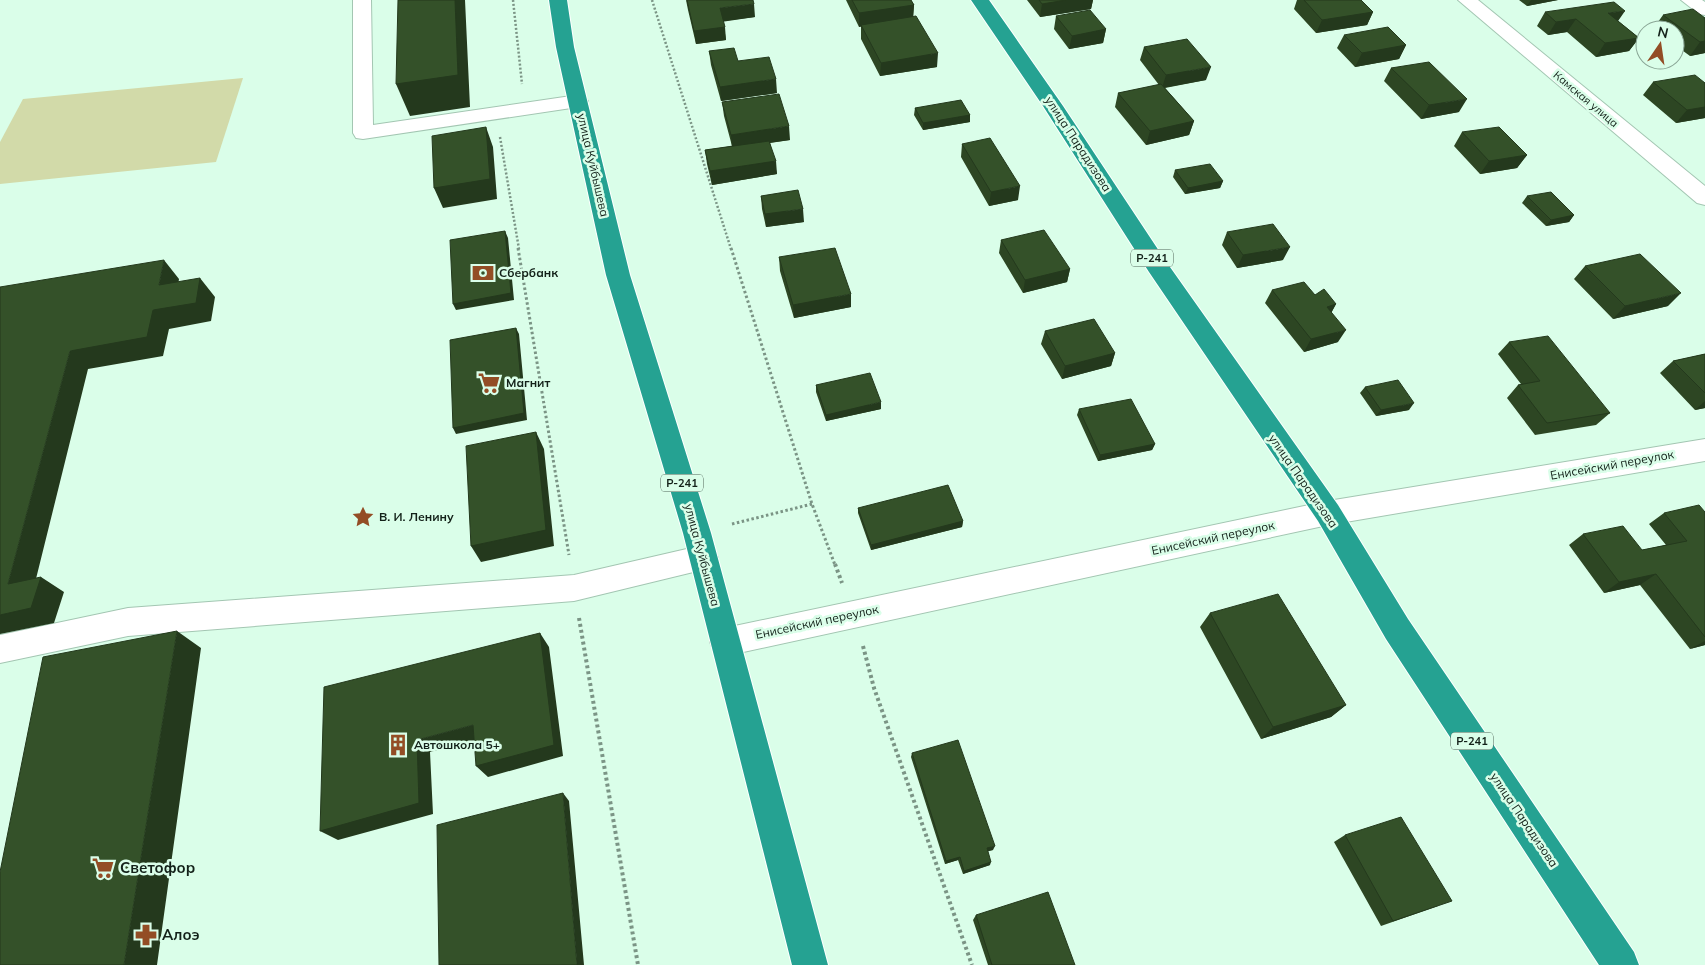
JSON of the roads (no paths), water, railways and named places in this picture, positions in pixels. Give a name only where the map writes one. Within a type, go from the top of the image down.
[{"type":"highway","name":"улица Куйбышева","points":[[558,0],[565,47],[618,275],[704,558],[810,965]]},
{"type":"highway","name":"улица Парадизова","points":[[980,0],[1053,106],[1157,266],[1328,513],[1397,630],[1621,965]]},
{"type":"street","points":[[362,0],[363,133],[578,101]]},
{"type":"street","name":"Камская улица","points":[[1467,0],[1705,198]]},
{"type":"street","points":[[1690,0],[1705,10]]},
{"type":"street","name":"Енисейский переулок","points":[[725,642],[1328,513],[1705,450]]},
{"type":"street","points":[[0,650],[128,622],[574,588],[704,558]]},
{"type":"place","name":"Сбербанк","points":[[483,273]]},
{"type":"place","name":"Магнит","points":[[489,383]]},
{"type":"place","name":"В. И. Ленину","points":[[363,517]]},
{"type":"place","name":"Автошкола 5+","points":[[398,745]]},
{"type":"place","name":"Светофор","points":[[103,868]]},
{"type":"place","name":"Алоэ","points":[[146,935]]}]
